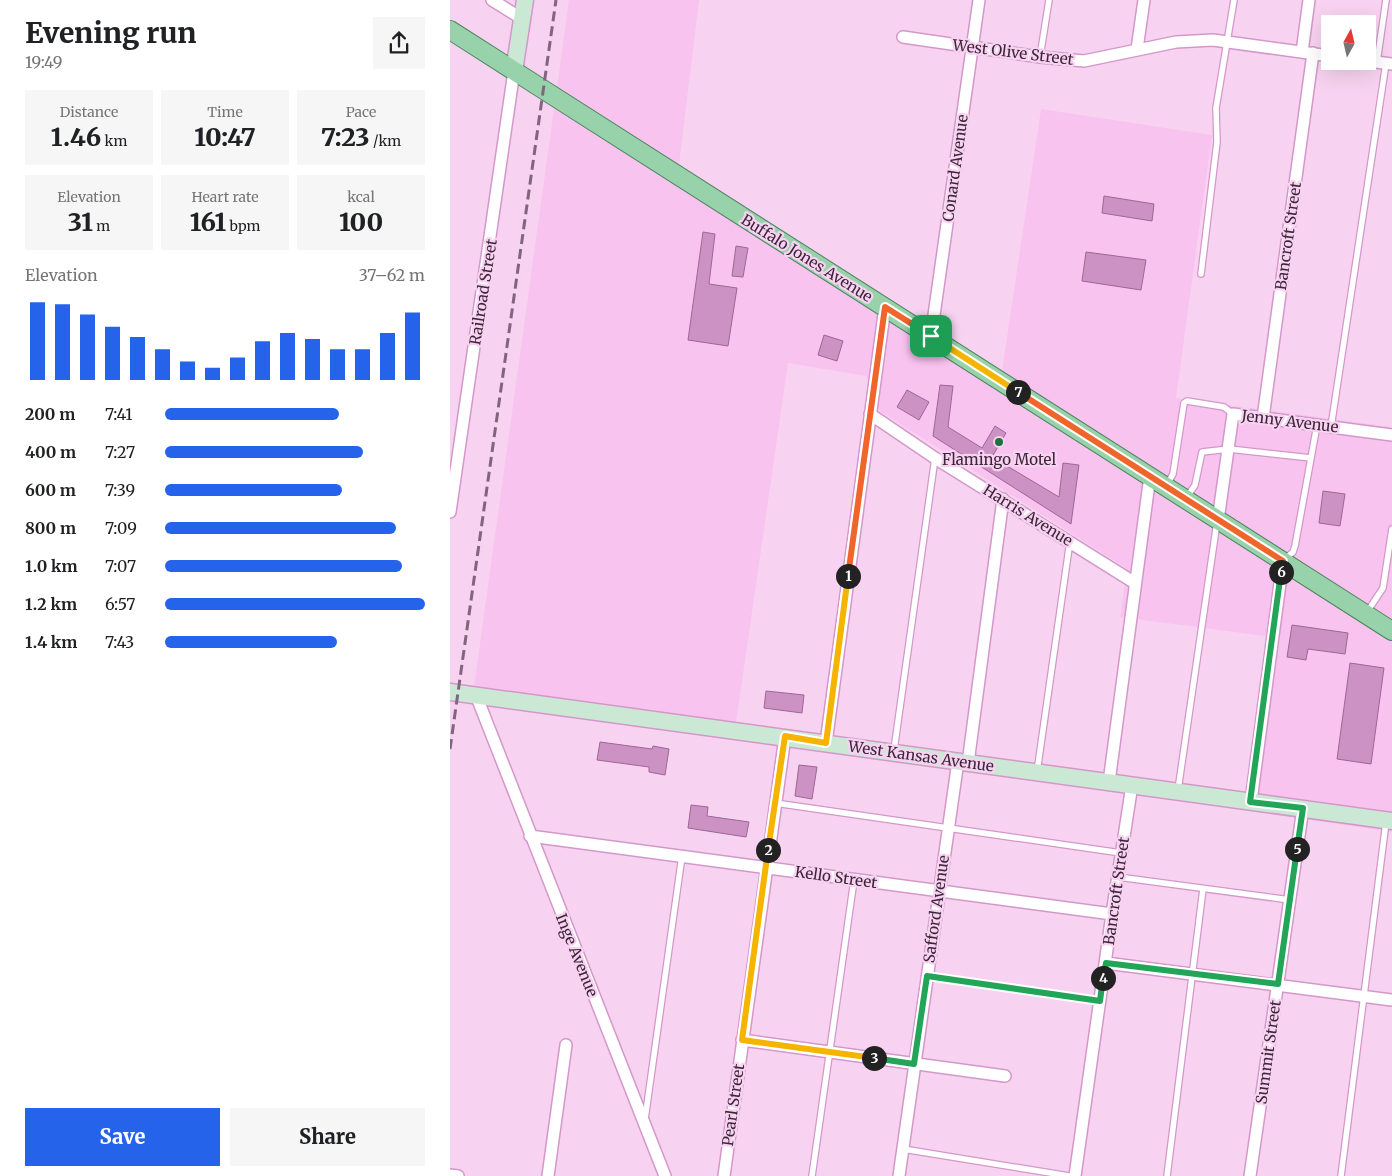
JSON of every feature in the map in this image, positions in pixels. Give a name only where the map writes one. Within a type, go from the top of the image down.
[{"type":"main road","name":"Buffalo Jones Avenue","points":[[450,30],[1392,631]]},
{"type":"street","points":[[492,0],[522,18]]},
{"type":"street","points":[[514,71],[525,0]]},
{"type":"street","name":"Conard Avenue","points":[[931,336],[979,0]]},
{"type":"street","points":[[1138,49],[1144,0]]},
{"type":"street","name":"Bancroft Street","points":[[1263,418],[1308,53],[1309,0]]},
{"type":"street","name":"West Olive Street","points":[[903,37],[1040,57],[1084,61],[1176,42],[1213,40],[1321,55]]},
{"type":"street","name":"Railroad Street","points":[[450,512],[514,71]]},
{"type":"street","points":[[826,743],[885,307]]},
{"type":"street","name":"Harris Avenue","points":[[870,414],[935,458],[1135,583]]},
{"type":"street","name":"Jenny Avenue","points":[[1218,520],[1234,414],[1392,434]]},
{"type":"street","points":[[1109,782],[1150,476]]},
{"type":"street","name":"Safford Avenue","points":[[899,1176],[948,828],[963,762],[1003,499]]},
{"type":"street","points":[[1250,802],[1283,561]]},
{"type":"street","name":"West Kansas Avenue","points":[[450,692],[785,736],[1389,820]]},
{"type":"street","name":"Inge Avenue","points":[[476,696],[665,1176]]},
{"type":"street","name":"Pearl Street","points":[[724,1176],[785,736]]},
{"type":"street","name":"Bancroft Street","points":[[1075,1176],[1132,785]]},
{"type":"street","name":"Summit Street","points":[[1250,1176],[1303,808]]},
{"type":"street","name":"Kello Street","points":[[530,836],[1112,914]]},
{"type":"street","points":[[1106,963],[1392,1000]]},
{"type":"street","points":[[742,1040],[1005,1076]]},
{"type":"street","points":[[548,1176],[566,1046]]},
{"type":"street","points":[[450,1175],[458,1176]]},
{"type":"lane","points":[[1040,57],[1049,0]]},
{"type":"lane","points":[[1201,274],[1217,142],[1216,108],[1234,0]]},
{"type":"lane","points":[[1331,427],[1381,63],[1386,0]]},
{"type":"lane","points":[[1166,486],[1173,474],[1184,403],[1187,401],[1224,407],[1234,414]]},
{"type":"lane","points":[[1283,561],[1293,552],[1295,546],[1317,425]]},
{"type":"lane","points":[[1186,499],[1195,485],[1202,452],[1229,449],[1311,458]]},
{"type":"lane","points":[[894,752],[935,458]]},
{"type":"lane","points":[[1178,791],[1218,520]]},
{"type":"lane","points":[[1366,614],[1383,588],[1392,530]]},
{"type":"lane","points":[[1037,772],[1070,541]]},
{"type":"lane","points":[[775,802],[1122,853]]},
{"type":"lane","points":[[1341,1176],[1389,820]]},
{"type":"lane","points":[[644,1123],[682,856]]},
{"type":"lane","points":[[1118,877],[1290,900]]},
{"type":"lane","points":[[812,1176],[854,880]]},
{"type":"lane","points":[[1167,1176],[1203,889]]},
{"type":"lane","points":[[927,976],[1100,1001]]},
{"type":"lane","points":[[902,1149],[1069,1176]]},
{"type":"shaded area","points":[[569,0],[699,0],[679,165],[856,280],[1002,371],[1041,109],[1212,135],[1176,398],[1392,427],[1392,832],[1256,812],[1280,638],[1120,617],[1127,569],[880,411],[866,376],[788,363],[736,723],[474,687]]},
{"type":"building","points":[[1104,196],[1154,204],[1152,221],[1102,213]]},
{"type":"building","points":[[703,232],[715,234],[709,284],[737,288],[728,346],[688,340]]},
{"type":"building","points":[[736,246],[748,248],[743,277],[732,276]]},
{"type":"building","points":[[1086,252],[1146,260],[1141,290],[1082,281]]},
{"type":"building","points":[[824,335],[843,341],[837,361],[818,355]]},
{"type":"building","points":[[940,385],[953,386],[948,427],[982,448],[995,426],[1006,433],[992,457],[1059,497],[1063,463],[1079,465],[1071,524],[933,436]]},
{"type":"building","points":[[907,390],[929,402],[919,420],[897,407]]},
{"type":"building","points":[[1323,491],[1345,494],[1340,526],[1319,523]]},
{"type":"building","points":[[1292,625],[1348,633],[1345,654],[1308,649],[1306,660],[1287,657]]},
{"type":"building","points":[[1350,663],[1384,668],[1371,764],[1337,759]]},
{"type":"building","points":[[766,691],[804,695],[802,713],[764,708]]},
{"type":"building","points":[[600,742],[652,749],[653,746],[669,749],[665,775],[649,772],[649,767],[597,760]]},
{"type":"building","points":[[799,765],[817,767],[812,799],[795,796]]},
{"type":"building","points":[[691,805],[708,807],[707,816],[749,822],[746,837],[688,828]]},
{"type":"railway","points":[[450,749],[556,0]]},
{"type":"place","name":"Flamingo Motel","points":[[999,442]]},
{"type":"route","points":[[885,307],[931,336],[1283,561],[1250,802],[1303,808],[1278,984],[1106,963],[1100,1001],[927,976],[914,1064],[742,1040],[785,736],[826,743],[885,307]]}]
